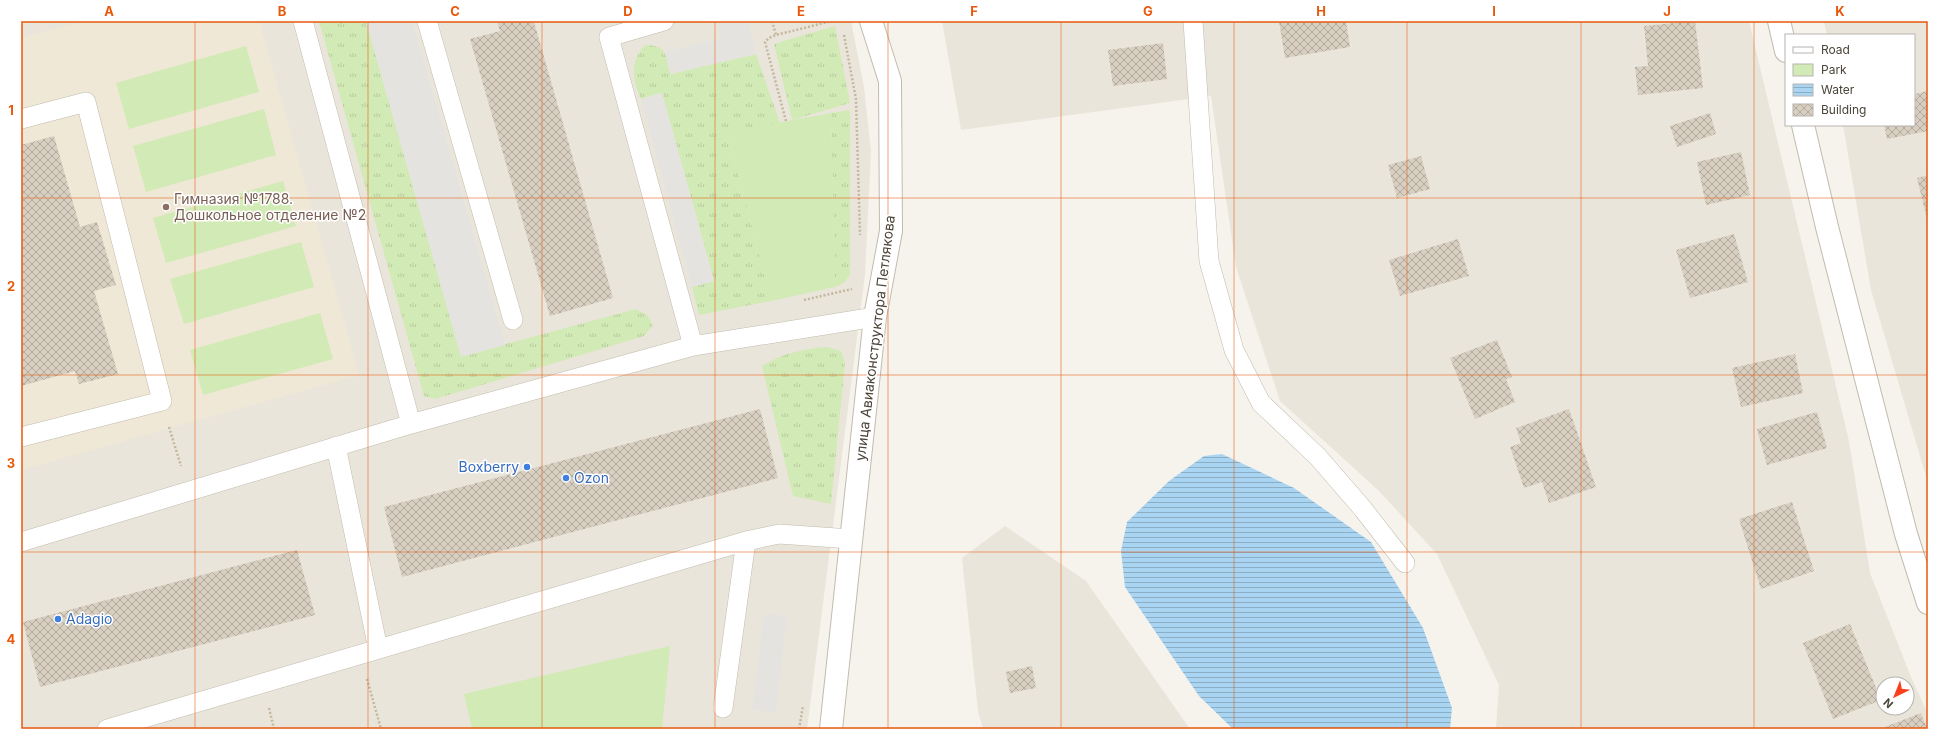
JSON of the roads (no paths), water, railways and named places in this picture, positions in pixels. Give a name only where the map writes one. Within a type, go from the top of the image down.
[{"type":"street","name":"улица Авиаконструктора Петлякова","points":[[831,729],[875,317],[891,231],[890,81],[871,21]]},
{"type":"street","points":[[1779,21],[1785,47]]},
{"type":"street","points":[[1803,126],[1827,227],[1895,490],[1928,603]]},
{"type":"lane","points":[[303,21],[411,424]]},
{"type":"lane","points":[[427,21],[513,320]]},
{"type":"lane","points":[[664,21],[609,37],[693,346]]},
{"type":"lane","points":[[1192,21],[1209,261],[1234,350],[1261,403],[1318,457],[1363,508],[1406,563]]},
{"type":"lane","points":[[21,119],[86,102],[162,401],[21,436]]},
{"type":"lane","points":[[21,542],[411,424],[693,346],[875,317]]},
{"type":"lane","points":[[336,446],[378,649]]},
{"type":"lane","points":[[107,729],[746,541],[778,534],[851,539]]},
{"type":"lane","points":[[723,708],[746,541]]},
{"type":"water","points":[[1222,454],[1294,488],[1371,542],[1423,628],[1452,708],[1450,729],[1233,729],[1199,696],[1125,587],[1121,551],[1127,522],[1169,481],[1204,456]]},
{"type":"place","name":"Гимназия №1788. Дошкольное отделение №2","points":[[166,207]]},
{"type":"place","name":"Boxberry","points":[[527,467]]},
{"type":"place","name":"Ozon","points":[[566,478]]},
{"type":"place","name":"Adagio","points":[[58,619]]}]
